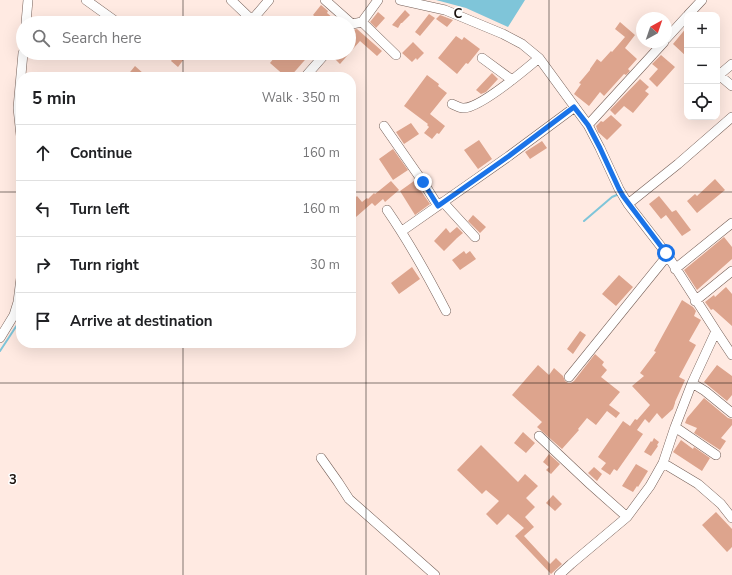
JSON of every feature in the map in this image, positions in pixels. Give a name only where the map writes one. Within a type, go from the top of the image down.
[{"type":"street","points":[[27,16],[28,0]]},
{"type":"street","points":[[86,0],[108,16]]},
{"type":"street","points":[[231,0],[249,16]]},
{"type":"street","points":[[258,16],[269,0]]},
{"type":"street","points":[[325,0],[341,16]]},
{"type":"street","points":[[356,24],[362,22],[378,0]]},
{"type":"street","points":[[400,0],[412,1],[445,10],[503,34],[522,44],[539,58],[588,125],[621,193],[628,204],[667,256],[695,301],[732,355]]},
{"type":"street","points":[[692,12],[702,0]]},
{"type":"street","points":[[672,33],[684,20]]},
{"type":"street","points":[[362,22],[396,55]]},
{"type":"street","points":[[588,125],[659,48]]},
{"type":"street","points":[[482,58],[512,80]]},
{"type":"street","points":[[452,104],[468,108],[482,102],[539,58]]},
{"type":"street","points":[[21,72],[22,60]]},
{"type":"street","points":[[309,72],[320,60]]},
{"type":"street","points":[[732,64],[720,75],[732,86]]},
{"type":"street","points":[[402,231],[509,156],[574,107]]},
{"type":"street","points":[[628,204],[678,164],[732,117]]},
{"type":"street","points":[[384,126],[423,182],[441,204],[474,237]]},
{"type":"street","points":[[387,210],[402,231],[446,310]]},
{"type":"street","points":[[675,269],[732,223]]},
{"type":"street","points":[[569,377],[667,256]]},
{"type":"street","points":[[695,301],[732,271]]},
{"type":"street","points":[[0,338],[14,315],[16,308]]},
{"type":"street","points":[[559,575],[627,517],[650,486],[663,463],[692,384],[716,331]]},
{"type":"street","points":[[692,384],[732,412]]},
{"type":"street","points":[[675,427],[716,455]]},
{"type":"street","points":[[539,436],[627,517]]},
{"type":"street","points":[[321,458],[349,499],[435,575]]},
{"type":"street","points":[[663,463],[698,484],[721,504],[732,518]]},
{"type":"water","points":[[436,0],[525,0],[508,27],[466,8]]},
{"type":"building","points":[[321,5],[328,11],[327,13],[331,16],[314,16],[313,15]]},
{"type":"building","points":[[405,10],[410,15],[398,28],[392,25]]},
{"type":"building","points":[[378,12],[385,18],[376,28],[370,22]]},
{"type":"building","points":[[429,14],[435,18],[420,36],[415,32]]},
{"type":"building","points":[[440,15],[453,20],[447,27],[436,19]]},
{"type":"building","points":[[620,22],[635,35],[625,48],[637,59],[628,69],[630,71],[626,75],[624,74],[604,96],[600,92],[589,106],[574,94],[581,84],[579,83],[597,59],[601,62],[625,37],[615,29]]},
{"type":"building","points":[[356,29],[382,51],[377,56],[360,41],[356,46]]},
{"type":"building","points":[[684,31],[684,54],[673,44]]},
{"type":"building","points":[[456,36],[462,40],[464,37],[480,49],[468,64],[466,63],[457,74],[438,58]]},
{"type":"building","points":[[413,42],[424,53],[417,60],[416,58],[412,62],[402,53]]},
{"type":"building","points":[[661,55],[675,67],[657,87],[649,79],[658,69],[652,64]]},
{"type":"building","points":[[172,60],[183,60],[178,67]]},
{"type":"building","points":[[272,60],[305,60],[294,72],[280,72],[270,63]]},
{"type":"building","points":[[336,60],[343,60],[340,64]]},
{"type":"building","points":[[135,66],[142,72],[130,72]]},
{"type":"building","points":[[492,73],[498,79],[486,92],[481,94],[476,90]]},
{"type":"building","points":[[427,75],[439,84],[438,86],[447,93],[430,114],[445,126],[439,134],[437,133],[432,139],[424,133],[429,127],[427,125],[428,124],[404,106]]},
{"type":"building","points":[[640,79],[649,87],[645,91],[649,94],[633,113],[624,106],[615,115],[610,110]]},
{"type":"building","points":[[611,115],[622,125],[607,140],[598,132],[596,126]]},
{"type":"building","points":[[411,123],[419,134],[404,144],[396,132]]},
{"type":"building","points":[[479,140],[492,159],[478,169],[464,150]]},
{"type":"building","points":[[542,141],[547,148],[530,159],[525,152]]},
{"type":"building","points":[[393,149],[408,170],[393,180],[379,159]]},
{"type":"building","points":[[715,179],[725,190],[697,213],[687,201],[695,194],[697,196]]},
{"type":"building","points":[[391,181],[399,190],[385,202],[383,199],[375,206],[372,203],[356,217],[356,197],[357,196],[362,202],[374,193],[375,194]]},
{"type":"building","points":[[414,181],[430,204],[415,215],[400,191]]},
{"type":"building","points":[[659,196],[672,212],[676,210],[691,230],[682,236],[666,215],[661,219],[649,204]]},
{"type":"building","points":[[473,215],[486,227],[480,233],[468,221]]},
{"type":"building","points":[[457,227],[463,233],[444,251],[434,241],[446,228],[450,233]]},
{"type":"building","points":[[724,237],[732,247],[732,259],[697,290],[684,270]]},
{"type":"building","points":[[464,251],[466,254],[470,251],[476,259],[460,270],[452,260]]},
{"type":"building","points":[[412,267],[420,279],[399,294],[391,283]]},
{"type":"building","points":[[619,275],[633,287],[616,306],[602,294]]},
{"type":"building","points":[[726,287],[732,294],[732,326],[713,309],[711,310],[705,302],[714,295],[715,297]]},
{"type":"building","points":[[682,300],[693,307],[696,311],[694,316],[701,320],[689,341],[696,345],[679,377],[685,380],[673,409],[662,419],[657,413],[649,423],[645,419],[637,430],[643,434],[617,471],[614,469],[610,475],[601,469],[606,463],[598,457],[623,421],[630,426],[635,419],[637,420],[650,405],[632,386],[644,376],[640,373],[656,352],[654,351]]},
{"type":"building","points":[[580,331],[586,335],[573,354],[567,349]]},
{"type":"building","points":[[595,354],[604,362],[602,365],[607,370],[601,377],[620,392],[609,405],[620,413],[616,418],[607,411],[596,425],[587,418],[578,429],[579,430],[562,449],[537,427],[542,422],[512,395],[538,365],[549,375],[554,368],[563,376],[565,381],[571,383]]},
{"type":"building","points":[[717,365],[732,376],[732,395],[727,401],[704,382]]},
{"type":"building","points":[[704,398],[728,418],[732,419],[732,425],[721,438],[726,441],[720,450],[694,433],[697,428],[685,423],[687,418]]},
{"type":"building","points":[[523,432],[535,443],[526,453],[514,443]]},
{"type":"building","points":[[654,438],[659,442],[651,456],[644,452]]},
{"type":"building","points":[[681,440],[693,449],[694,447],[710,458],[702,471],[673,452]]},
{"type":"building","points":[[481,445],[518,482],[525,474],[538,486],[526,498],[535,507],[525,517],[534,527],[524,536],[550,564],[556,558],[562,564],[551,574],[515,536],[524,528],[508,514],[497,525],[486,514],[499,501],[486,490],[482,494],[457,470]]},
{"type":"building","points":[[549,454],[560,464],[551,474],[546,470],[549,467],[543,462]]},
{"type":"building","points":[[636,464],[648,471],[633,492],[622,486]]},
{"type":"building","points":[[594,467],[602,474],[597,481],[588,473]]},
{"type":"building","points":[[553,495],[562,504],[555,511],[546,503]]},
{"type":"building","points":[[716,512],[732,529],[732,547],[727,552],[702,525]]},
{"type":"waterway","points":[[584,221],[612,197],[619,194]]},
{"type":"waterway","points":[[0,351],[16,327]]},
{"type":"route","points":[[423,182],[438,206],[509,156],[574,107],[588,125],[619,189],[628,204],[666,253]]}]
